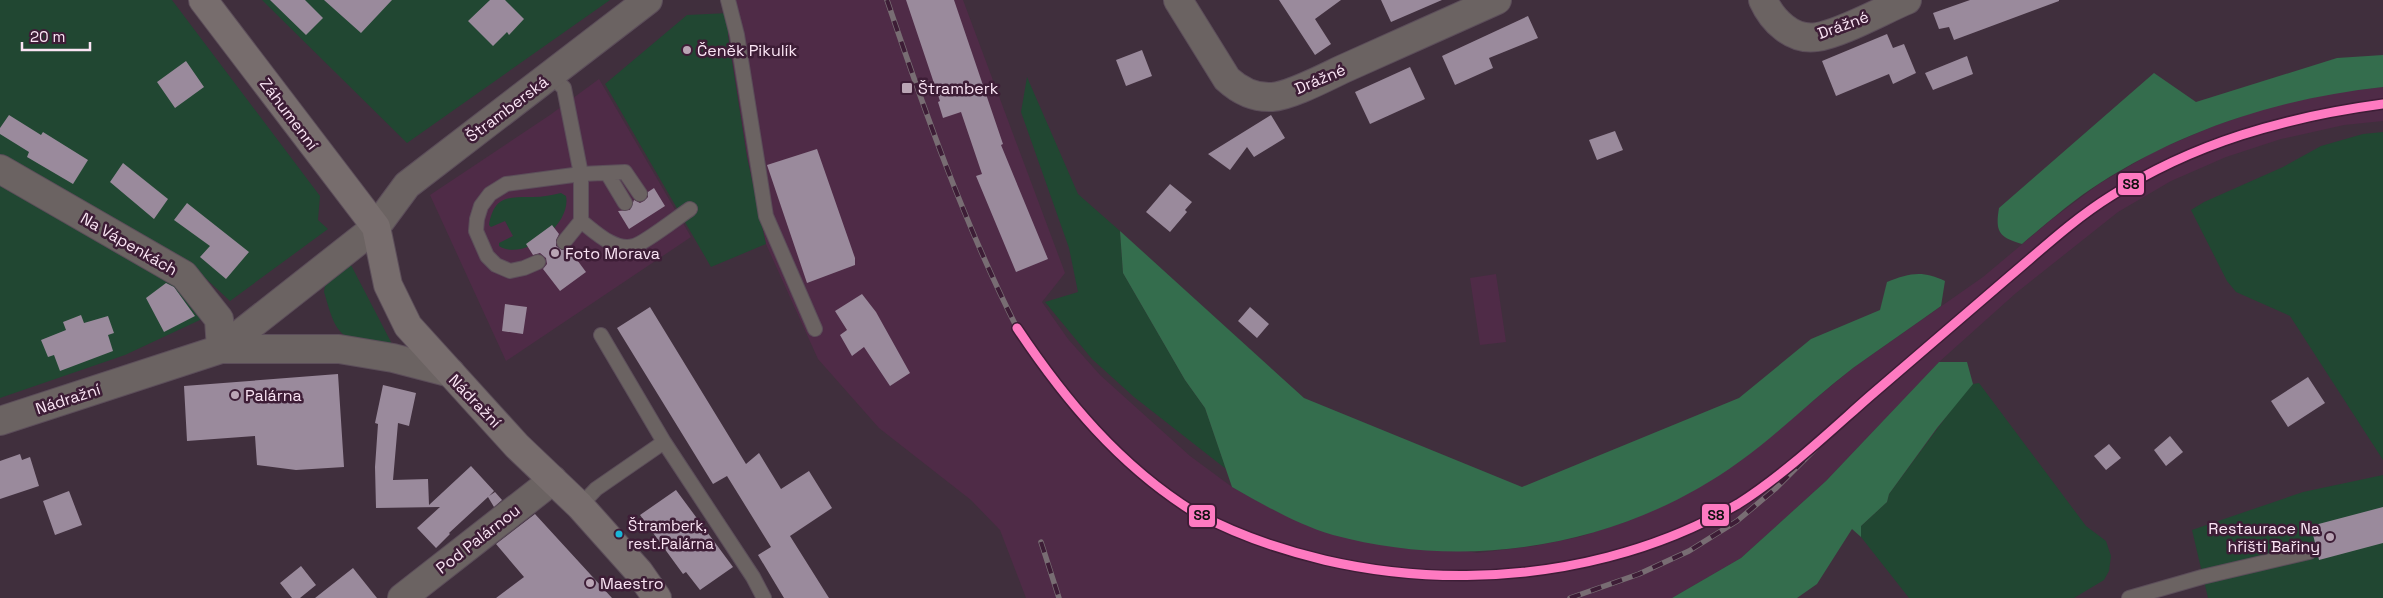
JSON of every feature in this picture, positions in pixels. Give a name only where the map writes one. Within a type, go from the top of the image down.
[{"type":"main road","name":"Záhumenní","points":[[204,0],[376,227]]},
{"type":"main road","points":[[376,227],[388,286],[395,302],[408,326],[452,373]]},
{"type":"main road","name":"Nádražní","points":[[452,373],[518,446],[580,506],[639,572],[657,598]]},
{"type":"street","name":"Štramberská","points":[[376,227],[408,185],[648,0]]},
{"type":"street","name":"Drážné","points":[[1178,0],[1227,79],[1236,88],[1258,96],[1274,97],[1313,83],[1497,0]]},
{"type":"street","name":"Drážné","points":[[1763,0],[1769,12],[1783,27],[1798,35],[1815,38],[1907,0]]},
{"type":"street","name":"Na Vápenkách","points":[[0,169],[184,275],[220,319],[221,349]]},
{"type":"street","name":"Nádražní","points":[[221,349],[376,227]]},
{"type":"street","name":"Nádražní","points":[[0,421],[221,349],[339,348],[393,358],[452,373]]},
{"type":"street","name":"Pod Palárnou","points":[[402,598],[553,480]]},
{"type":"lane","points":[[728,0],[737,36],[766,216],[815,329]]},
{"type":"lane","points":[[551,76],[564,88],[581,174],[581,221],[564,242]]},
{"type":"lane","points":[[538,262],[510,271],[496,265],[487,256],[476,231],[477,218],[481,206],[490,194],[506,184],[581,174],[626,172],[640,194]]},
{"type":"lane","points":[[607,173],[625,203]]},
{"type":"lane","points":[[581,221],[610,241],[619,245],[634,246],[690,209]]},
{"type":"lane","points":[[601,335],[664,442],[753,577],[764,598]]},
{"type":"lane","points":[[580,506],[596,489],[664,442]]},
{"type":"lane","points":[[2130,598],[2202,577],[2309,552]]},
{"type":"shaded area","points":[[730,0],[963,0],[1065,273],[1042,302],[1068,339],[1100,375],[1190,456],[1232,487],[1280,513],[1477,553],[1534,546],[1579,537],[1628,521],[1679,498],[1739,462],[1853,368],[1983,277],[2051,220],[2099,184],[2155,151],[2214,126],[2272,106],[2339,92],[2383,87],[2383,121],[2344,125],[2281,139],[2226,157],[2171,181],[2118,212],[2016,293],[1939,362],[1826,481],[1741,558],[1672,598],[1026,598],[1000,530],[971,500],[879,428],[818,359],[766,244],[747,157],[728,35]]},
{"type":"shaded area","points":[[599,79],[691,237],[506,361],[430,195],[550,115]]},
{"type":"shaded area","points":[[1496,274],[1506,342],[1480,345],[1470,278]]},
{"type":"green space","points":[[0,0],[172,0],[320,196],[318,220],[328,229],[230,301],[187,261],[0,156]]},
{"type":"green space","points":[[262,0],[610,0],[407,143]]},
{"type":"green space","points":[[729,13],[728,35],[747,157],[766,244],[711,267],[605,84],[687,15]]},
{"type":"green space","points":[[2383,55],[2383,87],[2308,99],[2236,118],[2201,131],[2167,146],[2100,183],[2070,204],[2022,244],[2008,239],[1998,228],[1999,208],[2154,73],[2196,102],[2337,58]]},
{"type":"green space","points":[[1027,77],[1078,194],[1120,231],[1123,273],[1185,380],[1205,408],[1226,469],[1134,397],[1092,359],[1045,302],[1078,292],[1069,248],[1021,112]]},
{"type":"green space","points":[[2383,132],[2383,460],[2290,316],[2236,292],[2227,281],[2191,210],[2204,202],[2283,167],[2321,146],[2363,134]]},
{"type":"green space","points":[[0,176],[166,268],[202,319],[125,355],[0,398]]},
{"type":"green space","points":[[561,193],[566,196],[566,207],[562,218],[544,237],[533,245],[521,249],[509,250],[499,246],[499,243],[513,236],[505,221],[491,227],[489,225],[494,208],[499,203],[509,198],[540,197]]},
{"type":"green space","points":[[1120,231],[1304,398],[1522,487],[1739,398],[1811,339],[1880,310],[1887,282],[1902,276],[1916,274],[1930,275],[1945,281],[1941,306],[1853,368],[1739,462],[1694,491],[1646,514],[1596,532],[1544,544],[1491,550],[1438,551],[1385,546],[1320,531],[1294,520],[1232,487],[1205,408],[1185,380],[1123,273]]},
{"type":"green space","points":[[346,265],[351,265],[392,344],[380,346],[358,342],[342,333],[337,327],[324,292],[325,286]]},
{"type":"green space","points":[[1939,362],[1967,362],[1973,384],[1937,428],[1889,494],[1887,502],[1861,526],[1861,537],[1852,529],[1817,584],[1797,598],[1672,598],[1741,558],[1826,481]]},
{"type":"green space","points":[[1979,383],[2086,526],[2106,541],[2111,556],[2109,571],[2104,580],[2074,598],[1909,598],[1861,537],[1861,526],[1887,502],[1889,494],[1966,390],[1973,384]]},
{"type":"green space","points":[[2383,475],[2383,598],[2208,598],[2192,530],[2303,492]]},
{"type":"building","points":[[270,0],[305,0],[323,18],[306,35]]},
{"type":"building","points":[[324,0],[392,0],[361,33]]},
{"type":"building","points":[[490,0],[505,0],[524,19],[509,35],[507,32],[493,46],[468,21]]},
{"type":"building","points":[[906,0],[954,0],[1003,144],[1001,145],[1048,259],[1016,272],[976,176],[982,174],[961,112],[943,118],[938,102],[940,101]]},
{"type":"building","points":[[1279,0],[1341,0],[1315,19],[1331,44],[1315,55]]},
{"type":"building","points":[[1381,0],[1442,0],[1391,22]]},
{"type":"building","points":[[1970,0],[2059,1],[1954,40],[1949,27],[1939,29],[1933,13]]},
{"type":"building","points":[[1528,16],[1538,38],[1489,58],[1493,68],[1455,85],[1442,56]]},
{"type":"building","points":[[1887,34],[1893,48],[1904,44],[1916,73],[1893,84],[1889,74],[1836,96],[1822,61]]},
{"type":"building","points":[[1142,50],[1152,76],[1126,86],[1116,60]]},
{"type":"building","points":[[1967,56],[1973,74],[1933,90],[1925,73]]},
{"type":"building","points":[[186,61],[204,87],[175,108],[157,82]]},
{"type":"building","points":[[1410,67],[1425,99],[1370,124],[1355,92]]},
{"type":"building","points":[[9,115],[41,135],[43,132],[88,160],[73,184],[27,157],[29,152],[0,134],[0,128]]},
{"type":"building","points":[[1271,115],[1285,138],[1254,157],[1247,147],[1230,170],[1208,154]]},
{"type":"building","points":[[1615,131],[1623,150],[1597,160],[1589,140]]},
{"type":"building","points":[[817,149],[855,258],[855,265],[807,283],[767,165]]},
{"type":"building","points":[[123,163],[168,199],[154,219],[110,182]]},
{"type":"building","points":[[1170,184],[1192,202],[1185,210],[1187,212],[1170,232],[1146,212]]},
{"type":"building","points":[[654,188],[665,206],[629,229],[618,211],[630,210],[634,200],[640,203],[644,201],[648,197],[648,192]]},
{"type":"building","points":[[187,203],[249,252],[226,279],[200,257],[210,246],[174,220]]},
{"type":"building","points":[[552,225],[559,234],[556,246],[562,250],[569,249],[586,272],[560,291],[543,269],[547,264],[546,258],[540,253],[533,255],[526,244]]},
{"type":"building","points":[[166,283],[174,287],[195,316],[164,332],[146,298]]},
{"type":"building","points":[[862,294],[876,312],[910,373],[890,386],[864,347],[852,356],[840,335],[847,330],[835,311]]},
{"type":"building","points":[[505,304],[527,307],[523,334],[502,331]]},
{"type":"building","points":[[650,307],[746,464],[759,453],[781,489],[809,471],[832,508],[790,536],[829,598],[784,598],[758,555],[771,547],[727,476],[713,484],[617,328]]},
{"type":"building","points":[[1250,307],[1269,324],[1257,338],[1238,321]]},
{"type":"building","points":[[81,315],[84,323],[108,316],[114,333],[108,335],[113,351],[60,371],[54,355],[48,357],[41,340],[66,330],[63,322]]},
{"type":"building","points":[[338,374],[344,467],[296,470],[257,465],[255,436],[187,441],[184,386]]},
{"type":"building","points":[[2308,377],[2325,403],[2288,427],[2271,401]]},
{"type":"building","points":[[383,385],[416,393],[409,426],[398,423],[393,480],[428,479],[429,505],[471,466],[494,491],[489,496],[495,492],[502,500],[494,507],[488,497],[449,533],[436,548],[417,528],[440,507],[376,508],[375,467],[378,424],[375,423]]},
{"type":"building","points":[[2170,436],[2183,452],[2166,466],[2154,450]]},
{"type":"building","points":[[2109,444],[2121,458],[2106,470],[2094,456]]},
{"type":"building","points":[[20,454],[22,460],[30,457],[39,486],[0,499],[0,461]]},
{"type":"building","points":[[676,490],[733,567],[700,590],[686,572],[683,574],[640,515]]},
{"type":"building","points":[[69,491],[82,525],[55,535],[43,501]]},
{"type":"building","points":[[2383,507],[2383,543],[2319,560],[2311,526]]},
{"type":"building","points":[[535,514],[612,598],[496,598],[524,577],[496,544]]},
{"type":"building","points":[[301,566],[316,585],[300,598],[292,598],[280,583]]},
{"type":"building","points":[[353,568],[377,598],[315,598]]},
{"type":"railway","points":[[887,0],[946,167],[980,248],[1017,328]]},
{"type":"railway","points":[[1570,598],[1639,574],[1689,551],[1737,521],[1775,489],[1857,407]]},
{"type":"railway","points":[[1041,542],[1059,598]]},
{"type":"transit line","name":"S8","points":[[1017,328],[1054,381],[1118,453],[1167,494],[1194,512],[1258,540],[1325,560],[1395,572],[1467,575],[1538,571],[1608,557],[1675,535],[1738,504],[1805,453],[2071,224],[2142,177],[2174,161],[2241,135],[2311,116],[2383,104]]},
{"type":"place","name":"Čeněk Pikulík","points":[[687,50]]},
{"type":"place","name":"Štramberk","points":[[907,88]]},
{"type":"place","name":"Foto Morava","points":[[555,253]]},
{"type":"place","name":"Palárna","points":[[235,395]]},
{"type":"place","name":"Štramberk, rest.Palárna","points":[[619,534]]},
{"type":"place","name":"Restaurace Na hřišti Bařiny","points":[[2330,537]]},
{"type":"place","name":"Maestro","points":[[590,583]]}]
